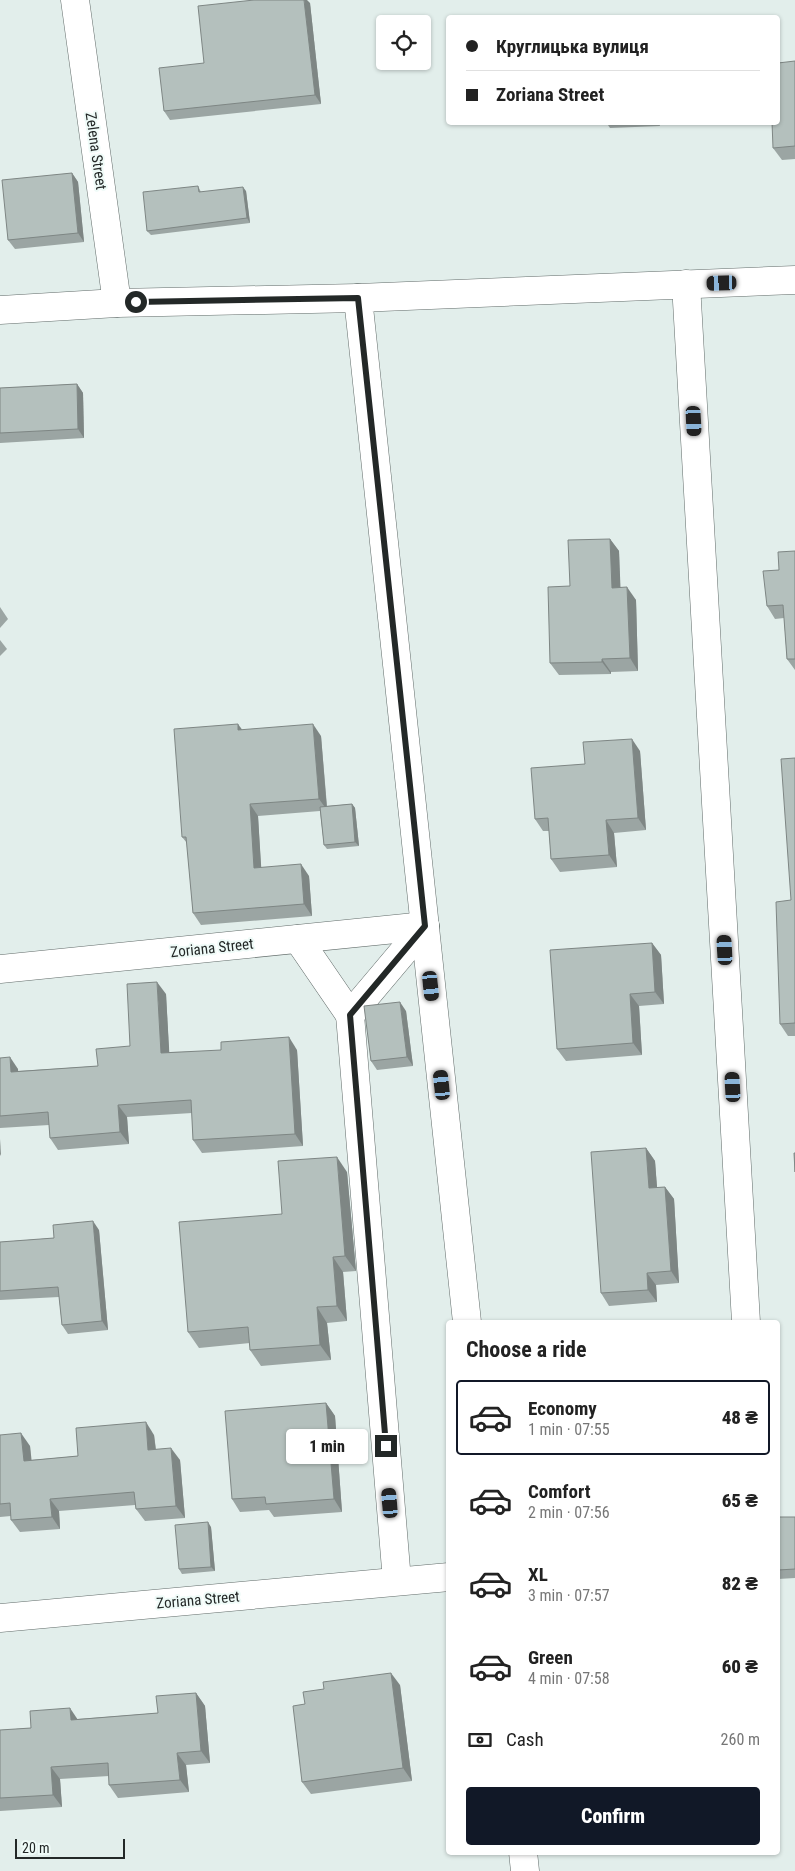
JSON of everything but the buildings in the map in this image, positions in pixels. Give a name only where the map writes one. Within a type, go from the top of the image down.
[{"type":"street","name":"Zelena Street","points":[[76,0],[117,303]]},
{"type":"street","points":[[0,310],[117,303],[358,298],[795,280]]},
{"type":"street","points":[[686,284],[746,1320]]},
{"type":"street","points":[[358,298],[468,1320]]},
{"type":"street","points":[[350,1015],[425,926]]},
{"type":"street","name":"Zoriana Street","points":[[0,969],[425,926]]},
{"type":"street","points":[[298,939],[350,1015],[397,1581]]},
{"type":"street","name":"Zoriana Street","points":[[0,1618],[446,1577]]},
{"type":"street","points":[[524,1855],[525,1871]]},
{"type":"route","points":[[136,302],[358,298],[425,926],[350,1015],[386,1446]]}]
